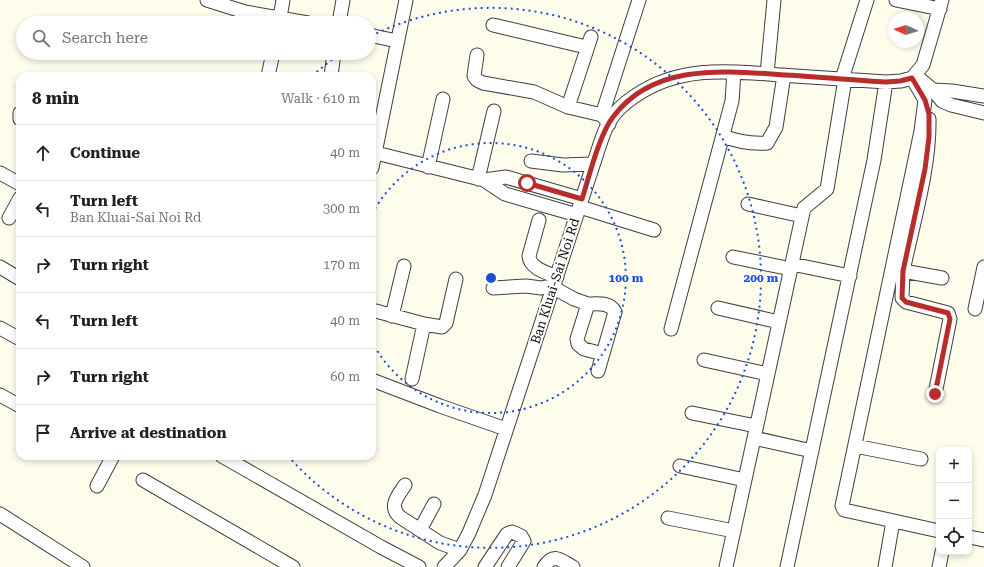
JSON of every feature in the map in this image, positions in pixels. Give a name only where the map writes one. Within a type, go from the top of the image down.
[{"type":"street","points":[[280,16],[284,0]]},
{"type":"street","points":[[341,16],[344,0]]},
{"type":"street","points":[[376,144],[406,0]]},
{"type":"street","points":[[477,55],[474,76],[477,80],[483,83],[534,92],[568,107],[605,120],[640,0]]},
{"type":"street","points":[[767,74],[774,0]]},
{"type":"street","points":[[726,567],[802,216],[804,208],[827,189],[844,79],[867,0]]},
{"type":"street","points":[[896,0],[941,4],[923,65],[913,77],[929,95],[951,105],[984,113]]},
{"type":"street","points":[[215,1],[245,12],[262,16]]},
{"type":"street","points":[[493,25],[589,42],[568,107]]},
{"type":"street","points":[[376,36],[398,41]]},
{"type":"street","points":[[269,72],[271,60]]},
{"type":"street","points":[[332,72],[333,60]]},
{"type":"street","name":"Ban Kluai-Sai Noi Rd","points":[[444,567],[460,550],[470,534],[499,456],[506,429],[580,207],[605,120],[643,90],[674,77],[694,72],[734,72],[886,82],[900,81],[913,77]]},
{"type":"street","points":[[671,329],[732,101],[734,72]]},
{"type":"street","points":[[723,136],[737,142],[752,144],[767,143],[776,127],[784,75]]},
{"type":"street","points":[[788,567],[874,160],[886,82]]},
{"type":"street","points":[[929,95],[952,91],[984,96]]},
{"type":"street","points":[[929,95],[921,131],[898,270],[854,446],[842,509],[936,530]]},
{"type":"street","points":[[428,167],[444,99]]},
{"type":"street","points":[[481,179],[494,111]]},
{"type":"street","points":[[376,154],[481,179],[506,177],[580,207],[654,230]]},
{"type":"street","points":[[530,161],[563,165],[593,164]]},
{"type":"street","points":[[0,173],[16,182]]},
{"type":"street","points":[[748,204],[802,216]]},
{"type":"street","points":[[9,218],[16,205]]},
{"type":"street","points":[[539,220],[529,256],[529,259],[535,267],[574,299],[588,304],[611,306],[615,312],[598,371]]},
{"type":"street","points":[[733,257],[850,276]]},
{"type":"street","points":[[392,316],[404,266]]},
{"type":"street","points":[[0,267],[16,277]]},
{"type":"street","points":[[975,309],[984,267]]},
{"type":"street","points":[[898,270],[942,278]]},
{"type":"street","points":[[898,270],[902,298],[906,302],[948,313],[950,319],[935,394]]},
{"type":"street","points":[[376,311],[440,328],[445,325],[456,279]]},
{"type":"street","points":[[493,288],[526,286],[540,288],[555,283]]},
{"type":"street","points":[[588,304],[577,338],[578,344],[584,349],[602,354]]},
{"type":"street","points":[[718,308],[779,322]]},
{"type":"street","points":[[412,378],[424,324]]},
{"type":"street","points":[[0,328],[16,337]]},
{"type":"street","points":[[704,360],[768,374]]},
{"type":"street","points":[[376,382],[506,429]]},
{"type":"street","points":[[0,395],[16,404]]},
{"type":"street","points":[[692,413],[812,451]]},
{"type":"street","points":[[854,446],[921,459]]},
{"type":"street","points":[[97,486],[110,460]]},
{"type":"street","points":[[229,460],[419,567]]},
{"type":"street","points":[[680,466],[745,480]]},
{"type":"street","points":[[143,480],[293,567]]},
{"type":"street","points":[[406,485],[395,502],[393,507],[395,512],[440,543],[460,550]]},
{"type":"street","points":[[420,530],[434,504]]},
{"type":"street","points":[[0,514],[83,567]]},
{"type":"street","points":[[668,518],[734,531]]},
{"type":"street","points":[[885,567],[893,521]]},
{"type":"street","points":[[485,567],[507,534],[512,532],[521,536],[524,541],[508,567]]},
{"type":"street","points":[[972,538],[984,540]]},
{"type":"street","points":[[939,567],[941,555]]},
{"type":"street","points":[[544,567],[549,560],[553,558],[556,558],[573,567]]},
{"type":"route","points":[[527,183],[582,199],[605,130],[611,119],[629,100],[643,90],[674,77],[694,72],[712,71],[886,82],[912,78],[925,100],[929,114],[929,137],[925,169],[903,271],[904,285],[902,298],[906,302],[948,313],[950,319],[935,394]]}]
